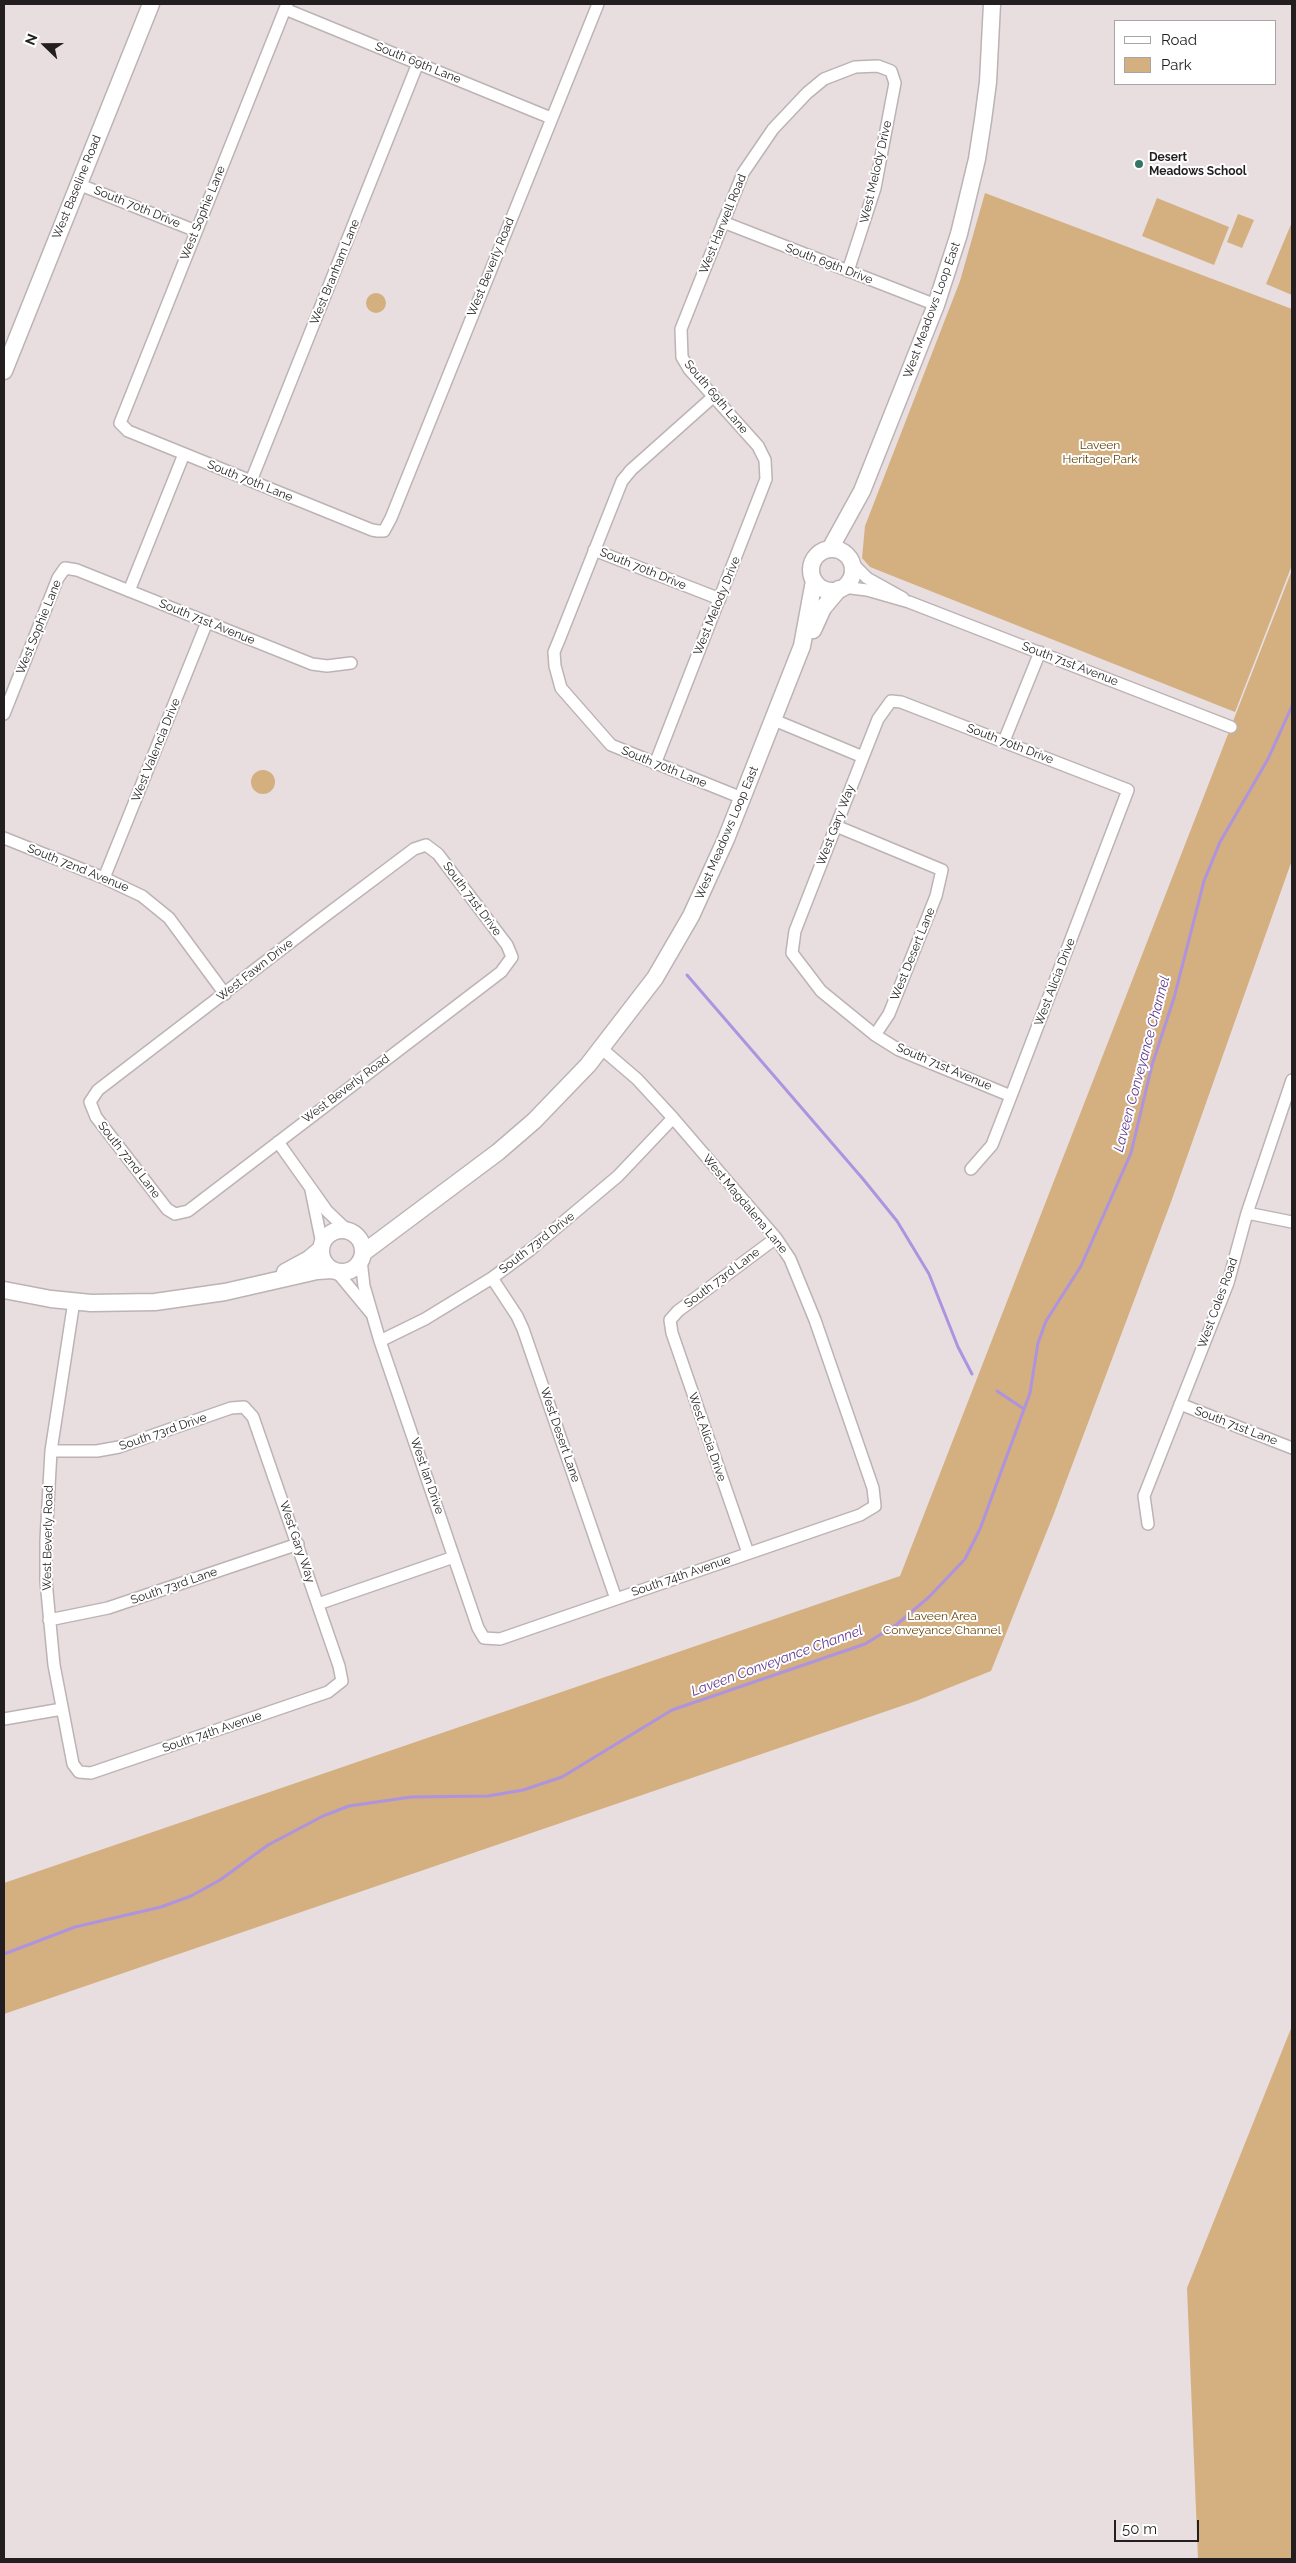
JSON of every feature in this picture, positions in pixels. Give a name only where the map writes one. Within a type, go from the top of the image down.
[{"type":"street","name":"West Baseline Road","points":[[4,371],[150,4]]},
{"type":"street","name":"West Beverly Road","points":[[384,531],[598,4]]},
{"type":"street","name":"West Meadows Loop East","points":[[849,559],[849,541],[862,491],[936,305],[959,234],[977,159],[988,82],[992,4]]},
{"type":"street","name":"South 69th Lane","points":[[286,6],[551,118]]},
{"type":"street","name":"West Sophie Lane","points":[[120,423],[286,6]]},
{"type":"street","name":"West Branham Lane","points":[[251,481],[418,63]]},
{"type":"street","name":"West Harwell Road","points":[[680,346],[681,329],[743,173],[773,129],[807,93],[824,79],[855,66],[878,66],[891,71]]},
{"type":"street","name":"West Melody Drive","points":[[848,271],[875,188],[895,83],[891,71]]},
{"type":"street","name":"South 70th Drive","points":[[78,184],[196,231]]},
{"type":"street","name":"South 69th Drive","points":[[723,222],[936,305]]},
{"type":"street","name":"South 69th Lane","points":[[680,346],[682,357],[689,368],[758,446]]},
{"type":"street","points":[[594,550],[622,480],[714,396]]},
{"type":"street","name":"South 70th Lane","points":[[120,423],[128,431],[184,454],[372,530],[384,531]]},
{"type":"street","name":"West Melody Drive","points":[[655,764],[766,478],[766,460],[758,446]]},
{"type":"street","points":[[129,590],[184,454]]},
{"type":"street","name":"West Meadows Loop East","points":[[830,549],[862,491]]},
{"type":"street","points":[[830,549],[837,549],[849,559],[851,576],[823,608],[813,632],[802,646],[814,581],[812,574],[813,560],[817,554],[830,549]]},
{"type":"street","name":"South 70th Drive","points":[[594,550],[720,600]]},
{"type":"street","name":"South 70th Lane","points":[[594,550],[554,652],[557,678],[567,695],[611,745],[742,798]]},
{"type":"street","name":"South 71st Avenue","points":[[849,559],[861,574],[909,602]]},
{"type":"street","name":"West Sophie Lane","points":[[4,714],[58,578],[65,568]]},
{"type":"street","name":"South 71st Avenue","points":[[65,568],[77,570],[129,590],[312,664],[327,666],[351,663]]},
{"type":"street","points":[[814,581],[825,589],[841,588]]},
{"type":"street","name":"South 71st Avenue","points":[[841,588],[909,602],[1231,727]]},
{"type":"street","name":"West Valencia Drive","points":[[104,878],[207,622]]},
{"type":"street","name":"West Meadows Loop East","points":[[413,1214],[498,1152],[562,1093],[602,1049],[636,1005],[678,939],[708,882],[802,646]]},
{"type":"street","points":[[1004,741],[1040,652]]},
{"type":"street","name":"South 70th Drive","points":[[891,700],[902,702],[1128,790]]},
{"type":"street","name":"West Gary Way","points":[[792,953],[795,931],[863,756],[878,719],[891,700]]},
{"type":"street","points":[[774,720],[863,756]]},
{"type":"street","name":"West Alicia Drive","points":[[971,1169],[992,1145],[1128,790]]},
{"type":"street","name":"West Desert Lane","points":[[836,826],[942,870],[936,896],[889,1014],[875,1035]]},
{"type":"street","name":"South 72nd Avenue","points":[[4,838],[132,890],[169,918],[225,994]]},
{"type":"street","name":"South 71st Drive","points":[[426,845],[438,854],[507,946],[512,957]]},
{"type":"street","name":"West Fawn Drive","points":[[90,1102],[98,1090],[414,849],[426,845]]},
{"type":"street","name":"South 71st Avenue","points":[[792,953],[821,991],[875,1035],[899,1050],[1011,1096]]},
{"type":"street","name":"West Beverly Road","points":[[175,1214],[188,1211],[501,972],[512,957]]},
{"type":"street","name":"West Magdalena Lane","points":[[602,1049],[637,1079],[673,1118],[776,1238],[790,1259],[815,1320],[873,1488],[875,1506]]},
{"type":"street","name":"West Coles Road","points":[[1148,1524],[1144,1496],[1228,1283],[1247,1213],[1292,1080]]},
{"type":"street","name":"South 72nd Lane","points":[[90,1102],[102,1125],[167,1209],[175,1214]]},
{"type":"street","name":"South 73rd Drive","points":[[380,1341],[425,1319],[492,1278],[567,1221],[618,1176],[673,1118]]},
{"type":"street","points":[[278,1142],[298,1167],[311,1190],[335,1221],[361,1242],[362,1257]]},
{"type":"street","points":[[311,1190],[324,1262],[335,1271]]},
{"type":"street","points":[[1247,1213],[1292,1222]]},
{"type":"street","points":[[275,1279],[309,1259],[322,1247],[325,1238],[336,1231],[351,1233],[375,1230],[413,1214]]},
{"type":"street","points":[[4,1290],[74,1301],[130,1303],[181,1300],[275,1279],[293,1278],[317,1271],[351,1270],[362,1257],[413,1214]]},
{"type":"street","name":"South 73rd Lane","points":[[670,1320],[776,1238]]},
{"type":"street","name":"West Ian Drive","points":[[362,1257],[362,1276],[371,1313],[478,1628],[484,1638]]},
{"type":"street","name":"West Ian Drive","points":[[335,1271],[371,1313]]},
{"type":"street","name":"West Desert Lane","points":[[492,1278],[523,1329],[616,1599]]},
{"type":"street","name":"West Beverly Road","points":[[74,1301],[51,1451],[46,1540],[49,1620],[62,1709],[73,1764],[79,1772]]},
{"type":"street","name":"West Alicia Drive","points":[[670,1320],[672,1333],[748,1553]]},
{"type":"street","name":"South 71st Lane","points":[[1180,1404],[1292,1448]]},
{"type":"street","name":"West Gary Way","points":[[244,1407],[253,1417],[298,1544],[339,1666],[342,1681]]},
{"type":"street","name":"South 73rd Drive","points":[[51,1451],[97,1451],[119,1447],[231,1408],[244,1407]]},
{"type":"street","name":"South 74th Avenue","points":[[484,1638],[500,1639],[860,1515],[875,1506]]},
{"type":"street","name":"South 73rd Lane","points":[[49,1620],[108,1608],[298,1544]]},
{"type":"street","points":[[318,1604],[454,1557]]},
{"type":"street","name":"South 74th Avenue","points":[[79,1772],[91,1773],[328,1692],[342,1681]]},
{"type":"street","points":[[4,1719],[62,1709]]},
{"type":"green space","name":"Laveen Heritage Park","points":[[985,193],[1292,309],[1292,565],[1235,712],[870,567],[862,558],[865,526],[960,281]]},
{"type":"green space","points":[[1157,198],[1229,227],[1214,265],[1142,236]]},
{"type":"green space","points":[[1238,214],[1254,220],[1242,248],[1227,242]]},
{"type":"green space","points":[[1292,222],[1292,295],[1266,284]]},
{"type":"green space","points":[[376,293],[383,296],[386,303],[383,310],[376,313],[369,310],[366,303],[369,296]]},
{"type":"green space","name":"Laveen Area Conveyance Channel","points":[[1292,570],[1292,860],[1171,1202],[1053,1516],[991,1671],[916,1701],[4,2014],[4,1883],[900,1576]]},
{"type":"green space","points":[[263,770],[268,771],[274,777],[274,787],[268,793],[263,794],[258,793],[252,787],[251,782],[252,777],[258,771]]},
{"type":"green space","points":[[1292,2026],[1292,2559],[1198,2559],[1187,2288]]},
{"type":"waterway","name":"Laveen Conveyance Channel","points":[[4,1954],[75,1927],[161,1907],[191,1896],[220,1880],[268,1845],[323,1816],[349,1806],[411,1797],[488,1796],[523,1790],[562,1777],[672,1710],[865,1644],[896,1625],[929,1597],[965,1559],[980,1529],[1030,1393],[1038,1343],[1046,1321],[1081,1266],[1131,1153],[1152,1065],[1174,998],[1204,881],[1220,842],[1268,759],[1292,706]]},
{"type":"waterway","points":[[687,975],[897,1221],[929,1274],[958,1347],[972,1374]]},
{"type":"waterway","points":[[997,1391],[1024,1409]]},
{"type":"place","name":"Desert Meadows School","points":[[1139,164]]}]
